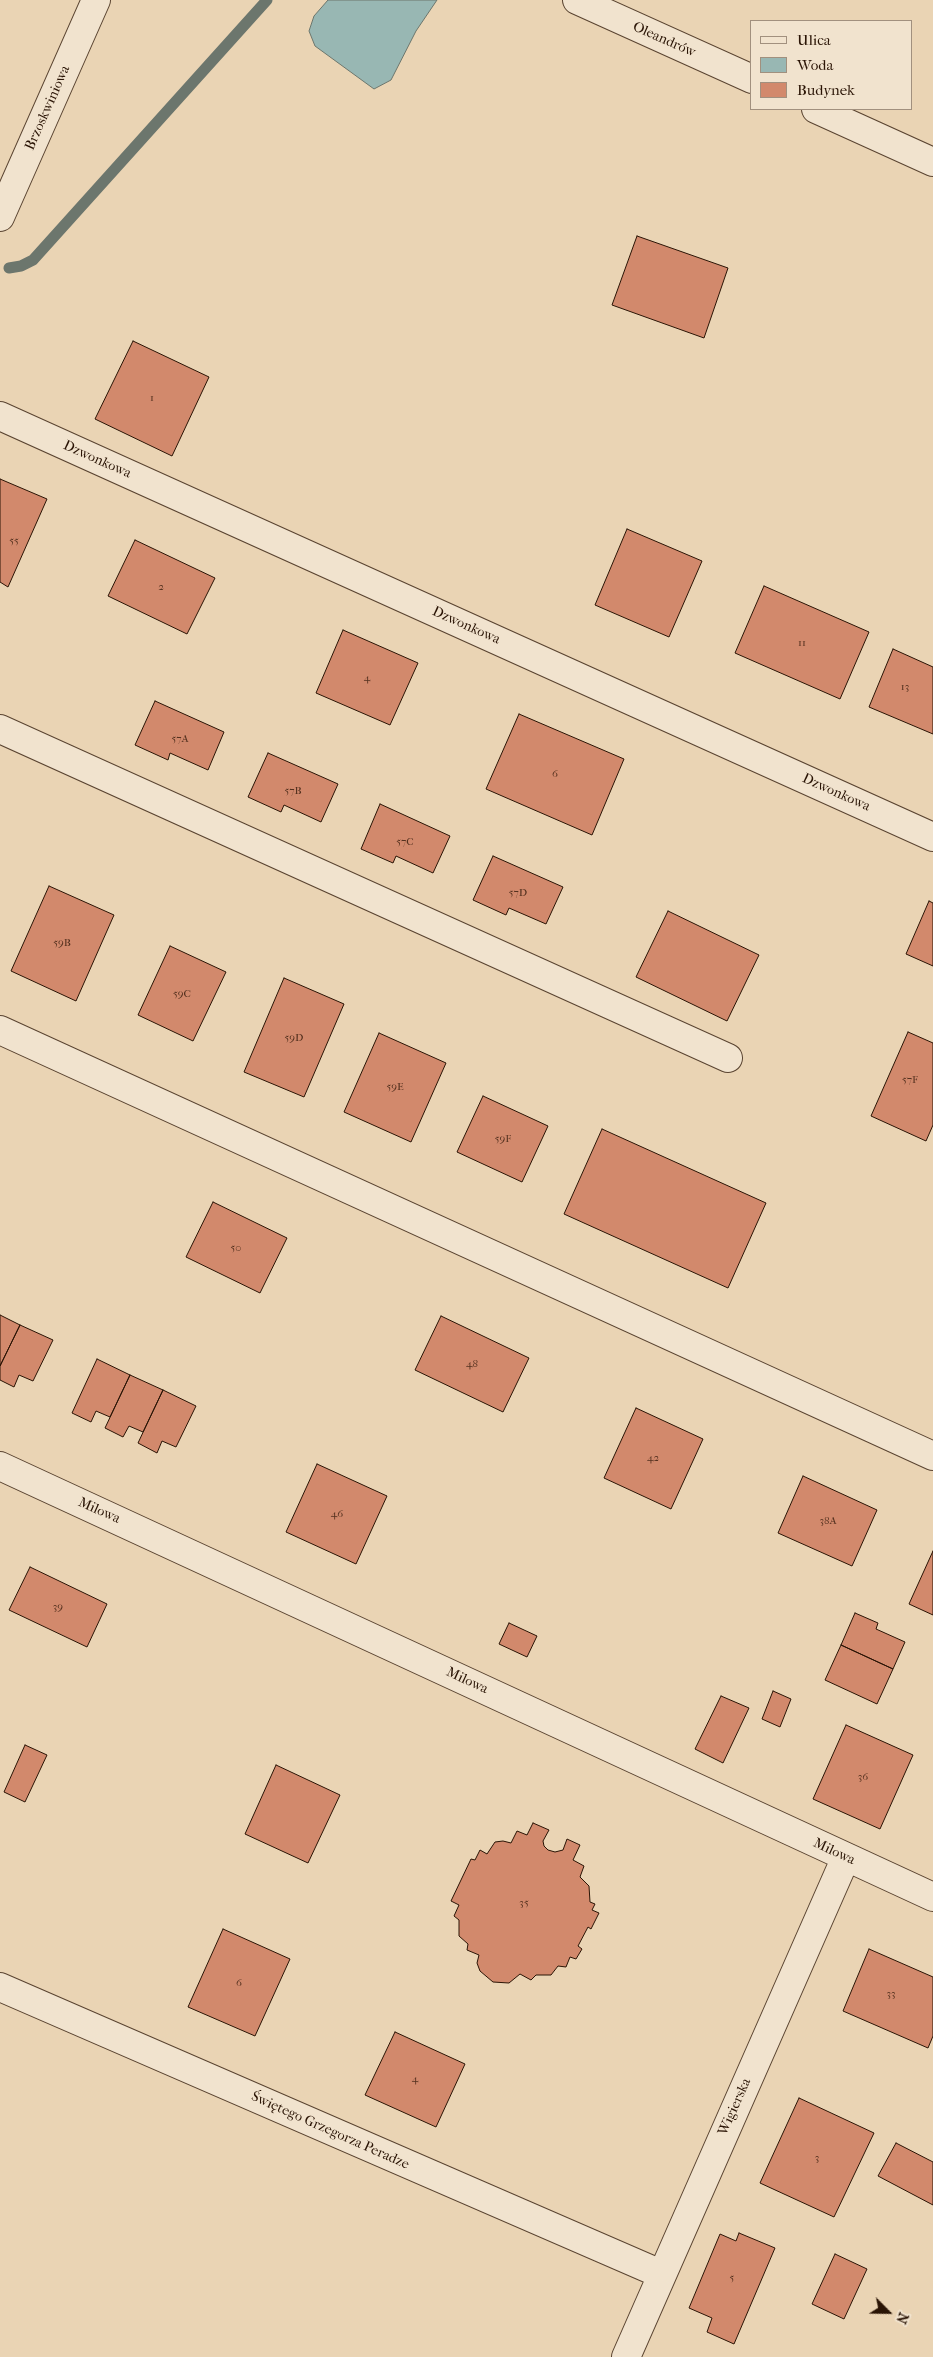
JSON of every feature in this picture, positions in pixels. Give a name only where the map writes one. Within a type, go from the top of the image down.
[{"type":"street","name":"Brzoskwiniowa","points":[[0,217],[96,0]]},
{"type":"street","name":"Oleandrów","points":[[577,0],[750,79]]},
{"type":"street","points":[[818,110],[933,162]]},
{"type":"street","name":"Dzwonkowa","points":[[0,416],[933,837]]},
{"type":"street","points":[[0,729],[728,1058]]},
{"type":"street","points":[[0,1030],[933,1456]]},
{"type":"street","name":"Milowa","points":[[0,1466],[933,1897]]},
{"type":"street","name":"Wigierska","points":[[626,2357],[846,1857]]},
{"type":"street","name":"Świętego Grzegorza Peradze","points":[[0,1987],[661,2274]]},
{"type":"water","points":[[328,0],[437,0],[416,31],[391,80],[374,89],[315,46],[309,31],[314,16]]},
{"type":"building","points":[[637,236],[728,268],[704,338],[612,305]]},
{"type":"building","points":[[133,341],[209,377],[172,456],[95,419]]},
{"type":"building","points":[[0,479],[47,499],[8,587],[0,582]]},
{"type":"building","points":[[627,529],[702,561],[669,637],[595,605]]},
{"type":"building","points":[[135,540],[215,578],[187,634],[108,596]]},
{"type":"building","points":[[764,586],[869,632],[840,699],[735,653]]},
{"type":"building","points":[[343,630],[418,663],[390,725],[316,693]]},
{"type":"building","points":[[893,649],[933,667],[933,734],[869,707]]},
{"type":"building","points":[[155,701],[224,732],[208,770],[170,753],[168,760],[135,745]]},
{"type":"building","points":[[519,714],[624,759],[592,835],[486,789]]},
{"type":"building","points":[[268,753],[338,784],[321,822],[284,805],[281,812],[248,797]]},
{"type":"building","points":[[380,804],[450,836],[433,873],[396,856],[393,863],[361,849]]},
{"type":"building","points":[[493,856],[563,887],[546,924],[509,908],[506,915],[473,900]]},
{"type":"building","points":[[49,886],[114,915],[76,1001],[11,971]]},
{"type":"building","points":[[929,901],[933,903],[933,966],[906,954]]},
{"type":"building","points":[[668,911],[759,955],[727,1021],[636,977]]},
{"type":"building","points":[[170,946],[226,972],[193,1041],[138,1015]]},
{"type":"building","points":[[284,978],[344,1004],[304,1097],[244,1072]]},
{"type":"building","points":[[908,1032],[933,1043],[933,1125],[926,1141],[871,1116]]},
{"type":"building","points":[[379,1033],[446,1063],[411,1142],[344,1112]]},
{"type":"building","points":[[483,1096],[548,1126],[522,1182],[457,1152]]},
{"type":"building","points":[[602,1129],[766,1203],[728,1288],[564,1214]]},
{"type":"building","points":[[213,1202],[287,1238],[260,1293],[186,1257]]},
{"type":"building","points":[[0,1315],[20,1325],[0,1366]]},
{"type":"building","points":[[441,1316],[529,1358],[503,1412],[415,1370]]},
{"type":"building","points":[[20,1325],[53,1340],[33,1381],[19,1375],[14,1387],[0,1380],[0,1366]]},
{"type":"building","points":[[97,1359],[130,1375],[110,1417],[96,1411],[91,1422],[72,1413]]},
{"type":"building","points":[[130,1375],[163,1390],[143,1432],[129,1426],[123,1437],[105,1428]]},
{"type":"building","points":[[163,1390],[196,1406],[176,1447],[162,1441],[157,1453],[138,1443]]},
{"type":"building","points":[[636,1408],[703,1439],[671,1509],[604,1478]]},
{"type":"building","points":[[317,1464],[387,1496],[356,1564],[286,1532]]},
{"type":"building","points":[[803,1476],[877,1510],[852,1566],[778,1533]]},
{"type":"building","points":[[933,1551],[933,1615],[909,1604]]},
{"type":"building","points":[[30,1567],[107,1604],[87,1647],[9,1610]]},
{"type":"building","points":[[855,1613],[878,1623],[876,1629],[905,1642],[893,1669],[841,1645]]},
{"type":"building","points":[[509,1623],[537,1636],[527,1657],[499,1644]]},
{"type":"building","points":[[841,1645],[893,1669],[877,1704],[825,1680]]},
{"type":"building","points":[[773,1691],[791,1699],[780,1727],[762,1719]]},
{"type":"building","points":[[721,1696],[749,1708],[723,1763],[695,1749]]},
{"type":"building","points":[[846,1725],[913,1755],[880,1829],[813,1799]]},
{"type":"building","points":[[25,1745],[47,1755],[25,1802],[4,1792]]},
{"type":"building","points":[[276,1765],[340,1795],[308,1863],[245,1834]]},
{"type":"building","points":[[533,1823],[549,1830],[543,1841],[544,1846],[548,1850],[555,1852],[563,1850],[567,1839],[580,1845],[573,1860],[584,1866],[580,1877],[589,1886],[590,1902],[595,1904],[592,1910],[599,1913],[591,1929],[588,1927],[578,1946],[582,1949],[576,1959],[570,1957],[566,1967],[558,1966],[551,1975],[536,1975],[531,1980],[520,1974],[509,1983],[493,1982],[480,1971],[477,1963],[479,1955],[467,1950],[468,1944],[459,1936],[459,1920],[454,1916],[459,1905],[451,1901],[471,1859],[475,1860],[480,1850],[487,1854],[495,1842],[511,1843],[517,1831],[527,1835]]},
{"type":"building","points":[[223,1929],[290,1959],[255,2036],[188,2007]]},
{"type":"building","points":[[869,1949],[933,1977],[933,2036],[928,2048],[843,2011]]},
{"type":"building","points":[[395,2032],[465,2064],[436,2127],[365,2095]]},
{"type":"building","points":[[799,2098],[874,2133],[834,2217],[760,2183]]},
{"type":"building","points":[[896,2143],[933,2162],[933,2205],[878,2176]]},
{"type":"building","points":[[739,2233],[775,2248],[734,2344],[707,2332],[712,2318],[689,2308],[720,2234],[736,2241]]},
{"type":"building","points":[[835,2254],[867,2269],[844,2319],[812,2304]]},
{"type":"waterway","points":[[9,268],[21,266],[33,260],[267,0]]}]
